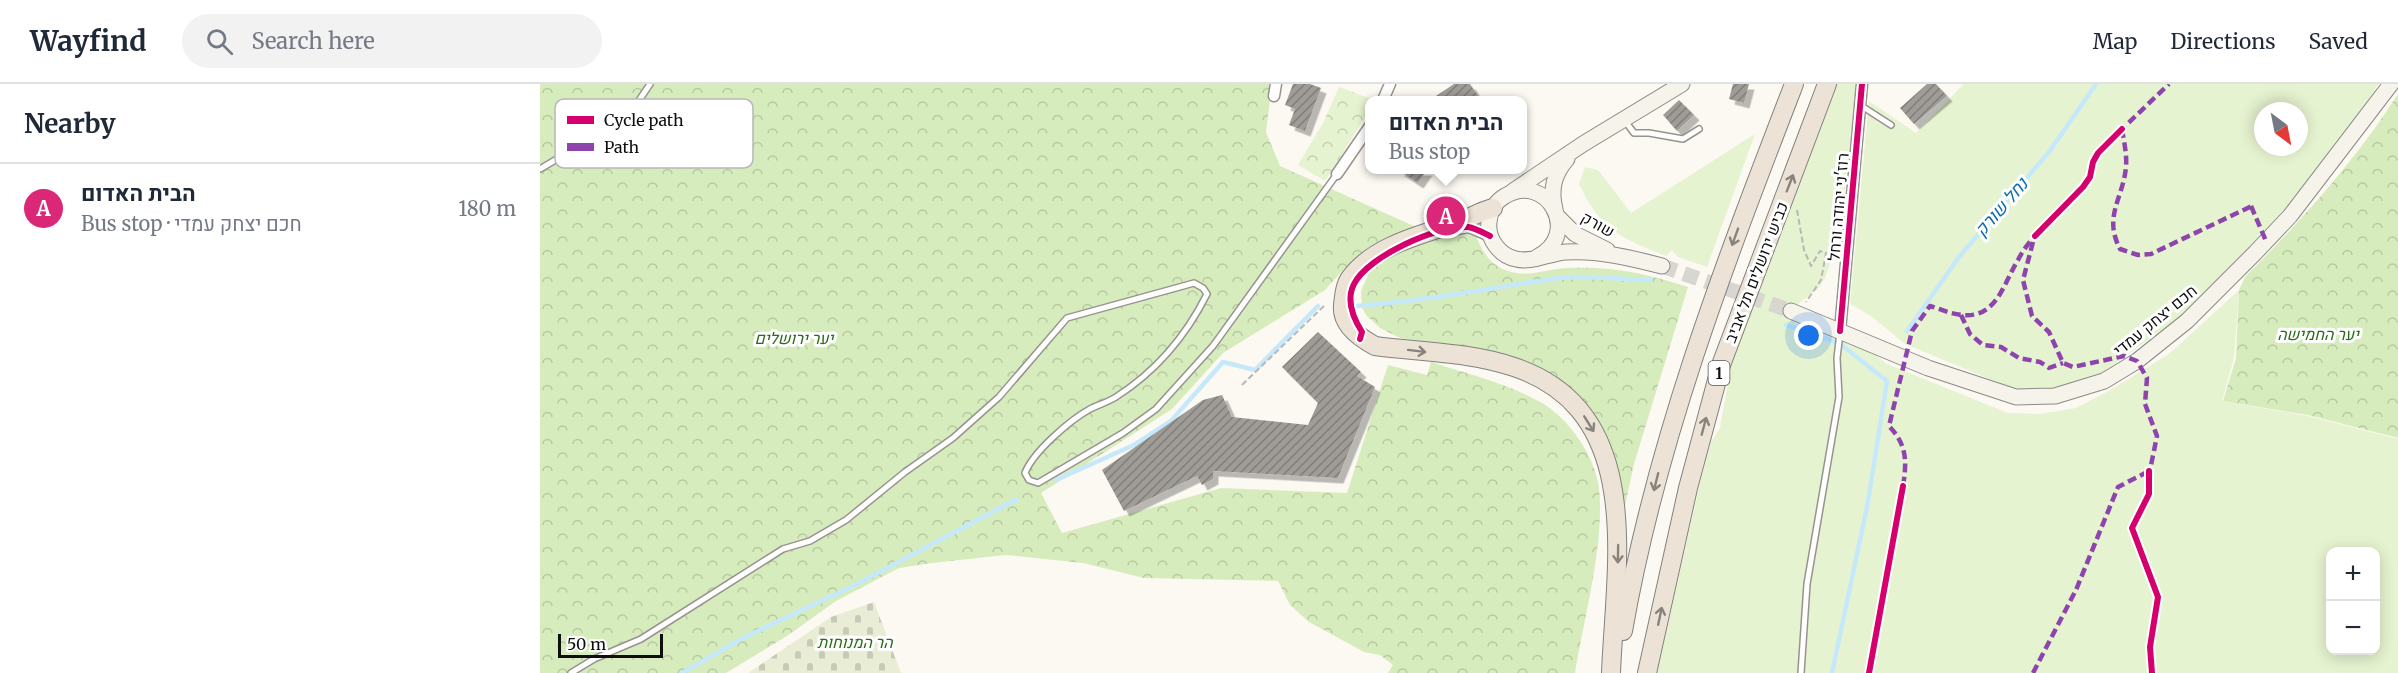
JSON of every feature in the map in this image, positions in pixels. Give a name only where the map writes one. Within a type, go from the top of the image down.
[{"type":"highway","name":"כביש ירושלים תל אביב","points":[[1616,673],[1635,564],[1668,433],[1696,347],[1794,84]]},
{"type":"highway","name":"כביש ירושלים תל אביב","points":[[1647,673],[1688,488],[1720,365],[1827,84]]},
{"type":"highway","points":[[1493,208],[1402,241],[1374,257],[1348,283],[1342,311],[1360,339],[1374,346],[1488,360],[1516,367],[1561,391],[1579,409],[1604,452],[1615,496],[1618,555],[1611,673]]},
{"type":"main road","points":[[1662,266],[1624,257],[1574,252],[1521,260],[1506,256],[1498,249],[1490,236],[1488,225],[1493,208],[1510,193],[1583,144],[1683,84]]},
{"type":"main road","name":"חכם יצחק עמדי","points":[[1794,313],[1928,368],[2016,397],[2055,396],[2104,381],[2137,361],[2179,328],[2255,254],[2304,198],[2391,84]]},
{"type":"main road","points":[[1537,257],[1550,248],[1556,238],[1557,214],[1552,194],[1556,176],[1567,159],[1583,144]]},
{"type":"main road","points":[[1510,193],[1526,190],[1537,193],[1546,198],[1557,214]]},
{"type":"main road","name":"שורק","points":[[1557,214],[1582,238],[1624,257]]},
{"type":"street","points":[[1274,96],[1276,84]]},
{"type":"street","name":"רוז'ני יהודה ורחל","points":[[1840,332],[1862,84]]},
{"type":"street","points":[[1336,174],[1365,133]]},
{"type":"street","points":[[1360,339],[1362,332],[1355,321],[1350,303],[1354,284],[1369,267],[1414,240],[1436,232],[1469,227],[1490,236]]},
{"type":"lane","points":[[640,99],[650,84]]},
{"type":"lane","points":[[1860,105],[1891,125]]},
{"type":"lane","points":[[1624,120],[1634,133],[1649,133],[1683,139],[1699,129]]},
{"type":"lane","points":[[540,169],[555,160]]},
{"type":"lane","points":[[571,673],[594,659],[641,639],[783,549],[810,541],[846,520],[905,472],[953,438],[999,397],[1067,318],[1164,290],[1194,284],[1203,288],[1207,294],[1201,305],[1164,359],[1115,398],[1089,410],[1058,434],[1029,463],[1025,473],[1029,480],[1038,483],[1123,434],[1156,409],[1192,371],[1336,174]]},
{"type":"lane","points":[[1801,673],[1807,584],[1839,397],[1837,358],[1840,332]]},
{"type":"path","points":[[1794,313],[1821,280],[1826,253],[1820,251],[1811,266],[1804,250],[1796,207]]},
{"type":"path","points":[[1242,385],[1348,283]]},
{"type":"green space","name":"יער ירושלים","points":[[540,84],[1272,84],[1266,132],[1280,166],[1414,226],[1376,247],[1344,269],[1325,290],[1223,353],[1172,409],[1041,493],[1062,533],[1221,488],[1347,493],[1388,365],[1427,375],[1431,362],[1529,396],[1552,410],[1571,428],[1586,451],[1597,476],[1600,509],[1599,532],[1593,580],[1575,673],[1388,673],[1393,665],[1380,655],[1364,652],[1309,622],[1290,605],[1278,581],[1144,578],[1083,563],[1006,555],[899,568],[836,601],[787,636],[726,673],[540,673]]},
{"type":"green space","points":[[1837,84],[1856,84],[1840,236],[1825,278],[1818,289],[1794,307],[1868,349],[1887,364],[2008,413],[2040,414],[2076,408],[2114,388],[2170,353],[2239,290],[2234,358],[2222,401],[2308,416],[2398,439],[2398,673],[1657,673],[1701,479],[1711,442],[1720,428],[1732,360],[1778,231]]},
{"type":"green space","points":[[1964,84],[2378,84],[2354,126],[2278,218],[2231,268],[2177,319],[2094,379],[2042,391],[2011,388],[1905,344],[1871,316],[1850,304],[1869,101],[1916,133]]},
{"type":"green space","points":[[1339,87],[1365,97],[1365,117],[1325,181],[1298,165],[1323,123]]},
{"type":"green space","name":"יער החמישה","points":[[2398,94],[2398,438],[2308,415],[2223,401],[2236,358],[2239,290],[2245,277],[2327,189],[2364,143]]},
{"type":"green space","points":[[1755,134],[1707,267],[1678,257],[1672,250],[1666,256],[1624,238],[1596,213],[1579,184],[1585,167],[1598,170],[1631,213]]},
{"type":"green space","points":[[1474,231],[1479,244],[1490,260],[1501,268],[1515,273],[1582,267],[1613,269],[1643,274],[1688,287],[1634,464],[1624,510],[1597,425],[1502,357],[1400,338],[1380,328],[1366,315],[1362,307],[1361,291],[1371,268],[1432,236]]},
{"type":"green space","name":"הר המנוחות","points":[[874,602],[901,673],[748,673],[831,617]]},
{"type":"building","points":[[1293,84],[1310,84],[1321,88],[1305,131],[1289,125],[1295,109],[1285,105]]},
{"type":"building","points":[[1454,84],[1470,84],[1478,96],[1436,96]]},
{"type":"building","points":[[1733,84],[1749,84],[1744,103],[1729,99]]},
{"type":"building","points":[[1927,84],[1936,84],[1947,96],[1914,124],[1900,108]]},
{"type":"building","points":[[1679,100],[1694,115],[1677,131],[1663,115]]},
{"type":"building","points":[[1404,174],[1424,174],[1418,183]]},
{"type":"building","points":[[1318,332],[1361,372],[1357,376],[1375,387],[1338,478],[1213,471],[1213,479],[1202,485],[1197,476],[1124,511],[1102,470],[1203,400],[1222,395],[1232,417],[1308,425],[1318,403],[1282,367]]},
{"type":"waterway","name":"נחל שורק","points":[[1907,331],[1959,257],[2049,152],[2096,84]]},
{"type":"waterway","points":[[1357,306],[1428,298],[1558,278],[1651,280]]},
{"type":"waterway","points":[[1056,480],[1134,445],[1171,421],[1223,362],[1255,370],[1318,306]]},
{"type":"waterway","name":"נחל שורק","points":[[1786,325],[1839,343],[1887,381],[1868,502],[1832,673]]},
{"type":"waterway","points":[[682,673],[743,638],[855,585],[1017,499]]},
{"type":"tunnel","points":[[1662,266],[1791,311]]},
{"type":"marked path","points":[[2119,132],[2169,84]]},
{"type":"marked path","points":[[2122,129],[2126,167],[2113,227],[2120,249],[2138,255],[2151,254],[2254,205]]},
{"type":"marked path","points":[[2251,206],[2266,241]]},
{"type":"marked path","points":[[1903,486],[1904,454],[1899,440],[1889,426],[1912,331],[1930,306],[1962,315],[1974,315],[1984,311],[1998,297],[2022,253],[2038,233]]},
{"type":"marked path","points":[[2033,242],[2023,280],[2032,316],[2049,332],[2063,363],[2073,367],[2124,356],[2137,361],[2147,378],[2145,404],[2157,436],[2149,475]]},
{"type":"marked path","points":[[1961,315],[1970,334],[1983,345],[2001,347],[2019,358],[2040,362],[2049,368],[2063,363]]},
{"type":"marked path","points":[[2033,673],[2076,590],[2118,487],[2149,471]]},
{"type":"cycle path","points":[[1840,331],[1862,84]]},
{"type":"cycle path","points":[[2035,236],[2083,187],[2090,177],[2093,162],[2098,153],[2122,129]]},
{"type":"cycle path","points":[[1360,339],[1362,332],[1352,309],[1352,290],[1362,273],[1374,263],[1405,244],[1440,231],[1468,227],[1490,236]]},
{"type":"cycle path","points":[[2149,471],[2149,494],[2132,528],[2158,597],[2150,647],[2152,673]]},
{"type":"cycle path","points":[[1869,673],[1903,486]]},
{"type":"place","name":"הבית האדום","points":[[1446,216]]}]
